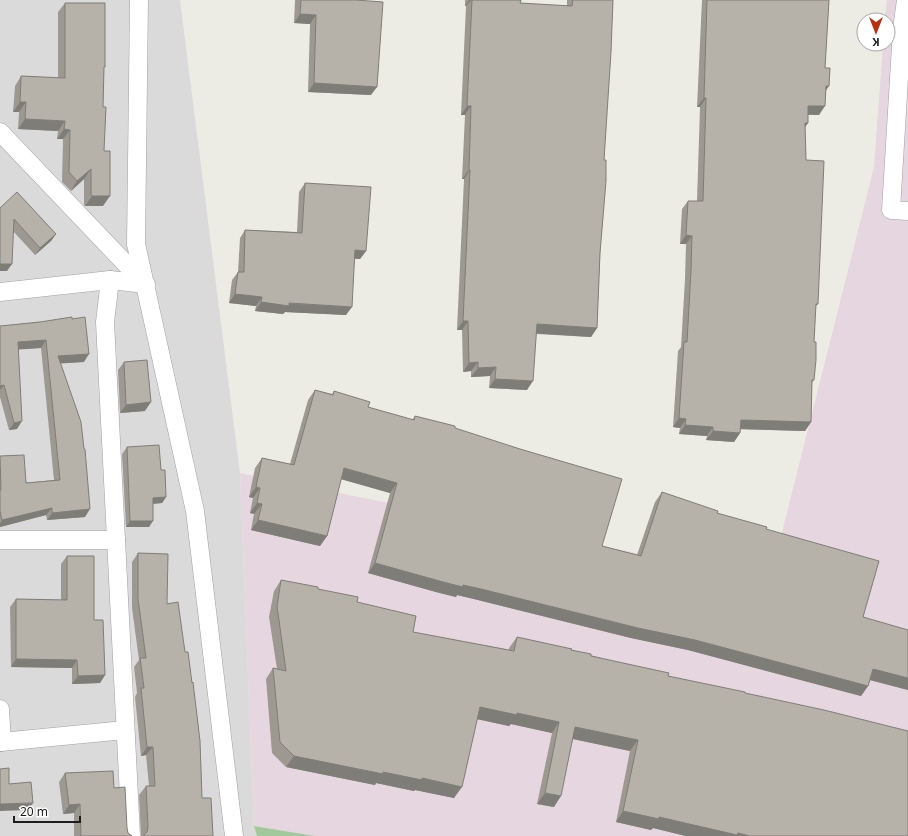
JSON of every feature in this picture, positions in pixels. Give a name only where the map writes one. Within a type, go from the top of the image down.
[{"type":"street","points":[[139,0],[136,244],[195,511],[234,836]]},
{"type":"street","points":[[906,0],[891,210],[908,211]]},
{"type":"street","points":[[0,132],[146,284]]},
{"type":"street","points":[[0,292],[110,280],[146,284]]},
{"type":"street","points":[[110,280],[105,322],[131,836]]},
{"type":"street","points":[[0,540],[116,540]]},
{"type":"street","points":[[0,709],[1,742],[125,730]]},
{"type":"shaded area","points":[[0,0],[180,0],[240,473],[254,826],[257,836],[0,836]]},
{"type":"shaded area","points":[[887,0],[908,0],[908,836],[315,836],[254,826],[240,473],[770,580],[874,167],[882,52],[896,52],[896,12],[886,12]]},
{"type":"green space","points":[[254,826],[315,836],[257,836]]},
{"type":"building","points":[[301,0],[356,0],[383,2],[377,87],[314,83],[316,15],[300,14]]},
{"type":"building","points":[[472,0],[521,0],[520,3],[572,6],[573,0],[613,0],[604,160],[606,160],[606,181],[600,253],[597,328],[537,324],[533,381],[495,379],[496,367],[478,368],[478,362],[469,363],[468,321],[463,321],[470,170],[471,106],[467,106]]},
{"type":"building","points":[[707,0],[829,0],[825,68],[830,68],[829,86],[826,86],[825,106],[808,106],[808,123],[805,123],[806,160],[824,161],[818,304],[816,304],[814,342],[816,342],[816,360],[814,380],[812,380],[811,422],[741,420],[740,433],[713,431],[713,427],[685,425],[686,419],[679,418],[684,342],[687,342],[691,271],[692,236],[686,235],[688,201],[703,201]]},
{"type":"building","points":[[65,3],[105,3],[105,67],[103,107],[106,107],[104,151],[110,151],[110,196],[91,195],[91,169],[77,181],[69,172],[70,130],[64,129],[65,121],[25,119],[26,102],[20,102],[21,76],[65,78]]},
{"type":"building","points":[[305,183],[371,187],[366,251],[355,250],[352,307],[289,303],[289,306],[261,302],[262,297],[235,294],[238,272],[244,272],[245,230],[302,233]]},
{"type":"building","points":[[17,192],[56,234],[40,248],[14,219],[12,264],[0,264],[0,208]]},
{"type":"building","points":[[72,317],[72,319],[85,317],[89,354],[58,356],[81,422],[85,449],[90,509],[52,513],[52,508],[2,520],[0,511],[0,456],[24,455],[26,483],[60,480],[46,340],[18,342],[22,421],[14,423],[4,385],[0,386],[0,326]]},
{"type":"building","points":[[147,360],[151,402],[126,405],[124,362]]},
{"type":"building","points":[[315,390],[333,395],[334,391],[370,402],[368,407],[414,420],[415,416],[455,426],[455,428],[520,449],[622,479],[602,546],[641,556],[662,492],[718,511],[717,513],[767,527],[766,529],[879,561],[863,617],[908,630],[908,678],[873,669],[868,686],[695,640],[638,628],[481,589],[463,585],[463,587],[375,563],[397,483],[344,468],[327,536],[258,520],[262,504],[257,503],[260,488],[256,487],[262,458],[294,465]]},
{"type":"building","points":[[159,445],[161,470],[165,470],[166,497],[153,498],[153,521],[130,521],[127,447]]},
{"type":"building","points":[[138,553],[168,554],[167,604],[178,602],[185,652],[188,652],[200,741],[202,798],[211,798],[213,836],[143,836],[147,832],[148,827],[146,786],[155,786],[153,747],[147,747],[141,688],[144,688],[140,658],[146,658],[138,599]]},
{"type":"building","points":[[67,556],[94,556],[94,620],[103,620],[105,675],[78,676],[77,660],[16,659],[16,599],[67,600]]},
{"type":"building","points":[[281,580],[358,597],[357,602],[416,616],[413,632],[514,651],[517,637],[572,649],[571,650],[591,654],[591,656],[669,673],[668,676],[824,710],[908,731],[908,836],[750,836],[738,833],[737,835],[659,817],[659,819],[623,811],[638,740],[575,727],[561,796],[545,793],[559,722],[480,707],[462,787],[422,778],[422,780],[383,772],[383,774],[294,756],[280,742],[273,668],[286,671],[277,606]]},
{"type":"building","points":[[9,768],[9,784],[31,782],[33,803],[0,804],[0,769]]},
{"type":"building","points":[[113,771],[114,788],[125,787],[127,828],[128,833],[132,836],[81,836],[80,804],[69,805],[65,773]]}]
